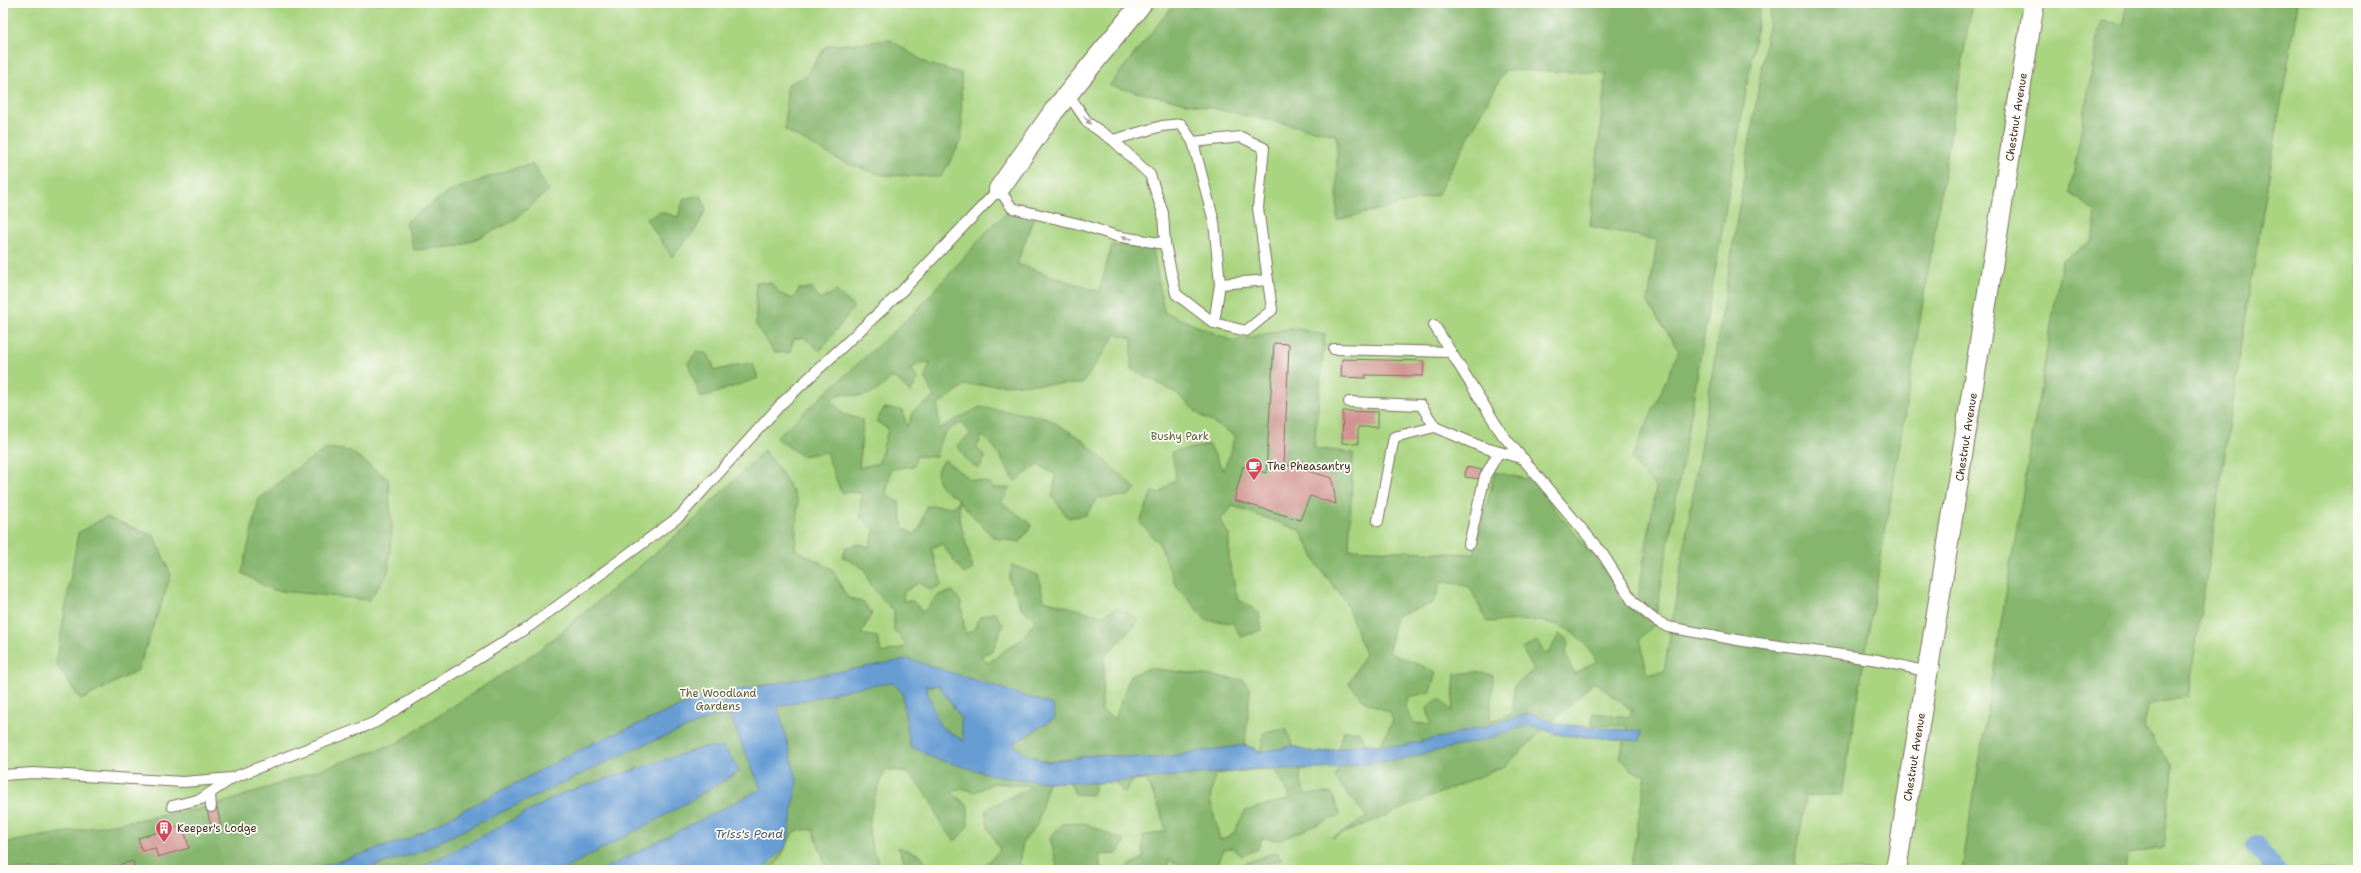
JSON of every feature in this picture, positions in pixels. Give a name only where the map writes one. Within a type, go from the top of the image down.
[{"type":"street","points":[[999,189],[1068,94],[1142,3]]},
{"type":"street","name":"Chestnut Avenue","points":[[1896,870],[2034,3]]},
{"type":"lane","points":[[1068,94],[1088,123],[1113,140],[1150,175],[1163,213],[1165,244],[1176,294],[1214,323],[1246,331],[1272,310],[1258,208],[1264,148],[1242,137],[1194,142]]},
{"type":"lane","points":[[1113,140],[1162,126],[1181,124],[1194,142],[1214,222],[1220,284],[1214,323]]},
{"type":"lane","points":[[172,806],[197,804],[232,778],[376,722],[530,626],[680,516],[782,403],[900,293],[999,189],[1012,208],[1083,225],[1116,236],[1165,244]]},
{"type":"lane","points":[[1220,284],[1268,280]]},
{"type":"lane","points":[[1434,324],[1502,434],[1602,553],[1633,602],[1655,620],[1668,627],[1743,641],[1878,660],[1928,672]]},
{"type":"lane","points":[[1334,349],[1451,352]]},
{"type":"lane","points":[[1349,402],[1421,405],[1435,427]]},
{"type":"lane","points":[[1378,521],[1394,437],[1435,427],[1499,452],[1524,459]]},
{"type":"lane","points":[[1469,544],[1485,476],[1499,452]]},
{"type":"lane","points":[[3,775],[34,773],[183,782],[232,778]]},
{"type":"lane","points":[[210,793],[211,807]]},
{"type":"green space","name":"Bushy Park","points":[[3,3],[2358,3],[2358,870],[3,870]]},
{"type":"green space","points":[[1175,3],[1761,3],[1656,616],[1638,597],[1656,487],[1631,460],[1679,351],[1648,303],[1657,240],[1590,226],[1606,73],[1505,70],[1437,195],[1337,220],[1337,135],[1109,86]]},
{"type":"green space","name":"The Woodland Gardens","points":[[1772,3],[1972,3],[1842,795],[1806,796],[1794,870],[1630,870],[1646,775],[1632,770],[1620,758],[1627,726],[1592,725],[1593,713],[1629,717],[1632,710],[1594,682],[1505,766],[1332,838],[1367,817],[1335,778],[1339,767],[1301,769],[1300,780],[1306,794],[1332,793],[1340,815],[1280,840],[1262,838],[1258,849],[1241,856],[1233,847],[1223,851],[1216,869],[1213,870],[1189,870],[1168,860],[1168,870],[1121,870],[1143,858],[1143,836],[1166,831],[1160,810],[1147,780],[1133,781],[1124,793],[1115,782],[1096,783],[1092,795],[1075,794],[1070,782],[1048,782],[1037,825],[1023,842],[1019,863],[1024,870],[976,870],[985,865],[1000,850],[988,827],[985,810],[1032,786],[994,783],[975,792],[962,788],[951,792],[968,806],[968,827],[955,841],[940,823],[931,800],[908,773],[886,769],[872,808],[869,833],[877,858],[885,870],[827,870],[813,829],[794,831],[778,862],[769,870],[3,870],[3,843],[211,807],[397,743],[542,648],[690,524],[764,450],[782,473],[798,501],[795,549],[832,569],[847,597],[864,603],[872,613],[861,634],[877,637],[882,653],[908,646],[894,631],[894,611],[870,585],[865,569],[843,557],[846,547],[859,544],[869,547],[875,530],[861,518],[861,493],[841,492],[826,452],[802,456],[776,438],[916,311],[992,226],[1012,208],[1035,214],[1017,264],[1099,292],[1112,245],[1153,249],[1164,312],[1233,341],[1292,328],[1325,335],[1314,448],[1353,453],[1349,549],[1474,554],[1495,472],[1531,480],[1600,564],[1632,610],[1654,625],[1640,638],[1647,674],[1664,672]],"holes":[[[1116,334],[1132,338],[1131,369],[1175,392],[1200,415],[1234,435],[1231,453],[1223,470],[1209,445],[1172,452],[1176,478],[1159,494],[1152,492],[1140,522],[1159,543],[1175,584],[1206,620],[1233,623],[1241,637],[1262,630],[1259,613],[1238,599],[1229,561],[1229,535],[1220,520],[1233,506],[1301,531],[1318,566],[1345,600],[1365,654],[1349,683],[1365,702],[1390,712],[1393,721],[1380,745],[1366,744],[1358,731],[1344,731],[1338,749],[1317,753],[1293,746],[1286,729],[1263,733],[1261,751],[1245,745],[1250,690],[1244,680],[1149,668],[1130,676],[1115,719],[1101,710],[1105,656],[1139,620],[1118,608],[1100,616],[1044,600],[1038,575],[1012,565],[1009,580],[1021,607],[1035,620],[1024,637],[988,663],[980,656],[993,650],[1003,625],[995,612],[980,617],[973,631],[965,634],[961,603],[953,591],[939,595],[923,612],[913,601],[903,601],[904,592],[920,582],[930,590],[942,584],[931,548],[942,544],[964,574],[973,569],[959,518],[959,501],[994,538],[1020,542],[1032,525],[1001,502],[1010,488],[994,488],[989,483],[969,479],[945,460],[938,469],[938,481],[945,490],[959,500],[954,507],[926,506],[921,526],[915,535],[903,528],[899,502],[886,495],[891,469],[914,466],[916,456],[936,457],[941,440],[947,431],[956,425],[962,423],[971,434],[957,445],[969,463],[979,468],[986,457],[976,448],[983,436],[994,447],[1015,481],[1038,465],[1056,475],[1052,496],[1068,518],[1086,515],[1097,498],[1128,496],[1136,489],[1080,438],[1045,417],[980,407],[939,429],[938,405],[965,385],[1082,384]],[[922,363],[930,364],[925,378],[934,397],[914,411],[907,427],[902,410],[884,408],[876,421],[888,429],[879,463],[859,468],[863,420],[843,414],[831,400],[842,393],[863,396],[875,392],[891,377],[898,380],[910,393],[918,380],[911,368]],[[1442,581],[1470,587],[1487,622],[1520,620],[1536,621],[1563,627],[1575,634],[1586,645],[1597,661],[1574,674],[1565,653],[1569,641],[1559,634],[1550,651],[1545,654],[1537,641],[1522,649],[1534,670],[1514,686],[1513,713],[1490,721],[1493,675],[1476,672],[1455,674],[1452,712],[1440,698],[1427,707],[1431,725],[1414,723],[1405,707],[1408,697],[1430,692],[1436,672],[1389,652],[1395,616],[1433,603]],[[1259,769],[1275,769],[1290,799],[1245,811],[1233,834],[1220,840],[1210,799],[1215,774]]]},
{"type":"green space","points":[[2128,3],[2298,3],[2250,290],[2188,697],[2148,705],[2144,728],[2173,766],[2163,848],[2128,854],[2126,870],[1962,870],[2005,599],[2062,260],[2092,241],[2096,213],[2070,192],[2101,21],[2124,24]]},
{"type":"green space","points":[[890,40],[928,64],[961,73],[962,140],[941,177],[882,175],[843,162],[785,130],[787,85],[806,76],[826,46]]},
{"type":"green space","points":[[532,164],[549,190],[512,222],[460,246],[414,250],[406,222],[448,192],[508,170]]},
{"type":"green space","points":[[702,196],[706,210],[696,229],[672,257],[646,219],[661,212],[678,217],[684,198]]},
{"type":"green space","points":[[756,282],[771,283],[781,294],[793,299],[799,289],[812,288],[820,300],[837,291],[854,307],[820,351],[804,337],[794,339],[789,353],[774,352],[756,325]]},
{"type":"green space","points":[[697,351],[708,354],[715,370],[745,364],[753,364],[758,378],[701,398],[688,363]]},
{"type":"green space","points":[[328,448],[350,451],[388,479],[392,527],[388,573],[369,600],[272,590],[242,573],[259,499],[293,471]]},
{"type":"green space","points":[[106,517],[154,536],[171,575],[138,670],[81,700],[56,664],[78,533]]},
{"type":"green space","points":[[1084,823],[1125,841],[1117,854],[1099,855],[1101,870],[1058,870],[1050,838],[1062,824]]},
{"type":"green space","points":[[898,847],[921,855],[929,870],[908,870]]},
{"type":"green space","points":[[1276,852],[1282,859],[1254,870],[1243,870],[1245,863]]},
{"type":"water","name":"Triss's Pond","points":[[909,659],[1053,705],[1055,718],[1013,744],[1025,754],[1047,762],[1096,755],[1155,758],[1245,745],[1261,752],[1293,746],[1317,753],[1365,744],[1399,746],[1457,734],[1531,713],[1557,724],[1641,731],[1640,741],[1561,735],[1528,725],[1488,739],[1402,759],[1324,769],[1259,769],[1096,783],[1047,782],[1000,777],[936,759],[910,746],[902,692],[893,683],[859,687],[778,707],[797,780],[787,845],[762,870],[707,870],[706,868],[683,863],[661,870],[602,870],[761,789],[730,716],[716,716],[634,749],[414,854],[360,870],[311,870],[408,839],[591,744],[705,696]],"holes":[[[939,685],[960,717],[964,741],[940,726],[925,686]]]},
{"type":"water","points":[[704,747],[724,748],[740,771],[666,815],[562,870],[414,870],[452,852],[563,793]]},
{"type":"building","points":[[1274,343],[1289,344],[1284,464],[1332,478],[1336,504],[1310,496],[1300,520],[1234,500],[1243,466],[1266,473]]},
{"type":"building","points":[[1342,359],[1424,361],[1423,376],[1365,375],[1366,378],[1341,377]]},
{"type":"building","points":[[1343,411],[1378,412],[1378,427],[1358,427],[1358,444],[1342,443]]},
{"type":"building","points":[[1466,467],[1482,470],[1480,479],[1465,477]]},
{"type":"building","points":[[217,808],[221,827],[212,830],[207,810]]},
{"type":"building","name":"Keeper's Lodge","points":[[183,825],[189,848],[158,857],[155,848],[142,851],[138,838]]},
{"type":"building","points":[[133,861],[135,870],[122,870],[121,864]]},
{"type":"waterway","points":[[2256,845],[2275,870]]},
{"type":"place","name":"The Pheasantry","points":[[1254,481]]},
{"type":"place","name":"Keeper's Lodge","points":[[164,843]]}]
